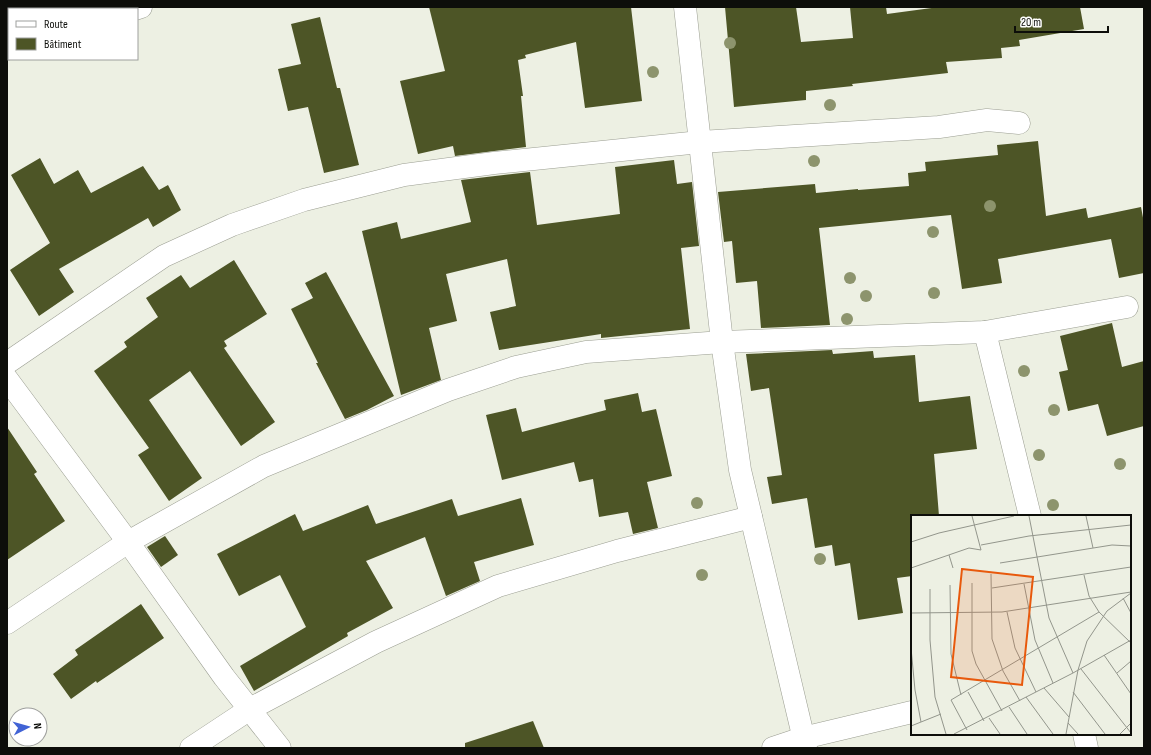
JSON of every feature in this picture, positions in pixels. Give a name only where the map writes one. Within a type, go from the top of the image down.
[{"type":"street","points":[[685,7],[722,342],[740,470],[805,743]]},
{"type":"street","points":[[7,363],[164,256],[232,226],[304,200],[404,175],[494,163],[700,142],[939,127],[987,120],[1019,123]]},
{"type":"street","points":[[7,623],[128,542],[264,466],[463,385],[516,368],[586,352],[722,342],[985,332],[1127,307]]},
{"type":"street","points":[[985,332],[1030,515]]},
{"type":"street","points":[[7,379],[128,542],[224,677],[280,748]]},
{"type":"street","points":[[191,748],[250,709],[376,642],[498,586],[617,551],[751,517]]},
{"type":"street","points":[[773,748],[805,743],[911,712]]},
{"type":"street","points":[[1084,735],[1087,748]]},
{"type":"building","points":[[429,7],[631,7],[642,101],[585,108],[576,42],[525,55],[526,58],[518,60],[523,96],[521,96],[526,147],[455,156],[453,146],[418,154],[400,81],[445,71]]},
{"type":"building","points":[[725,7],[796,7],[801,42],[853,38],[850,7],[886,7],[887,14],[939,7],[1080,7],[1084,29],[1019,40],[1020,46],[1001,48],[1002,58],[946,62],[948,73],[806,91],[806,100],[734,107]]},
{"type":"building","points":[[320,17],[337,88],[340,88],[359,165],[324,173],[308,107],[288,111],[278,69],[301,64],[291,24]]},
{"type":"building","points":[[1038,141],[1046,216],[1086,208],[1088,218],[1141,207],[1144,223],[1144,273],[1119,278],[1111,239],[998,259],[1002,283],[962,289],[951,215],[819,228],[830,325],[761,328],[757,281],[736,283],[732,241],[724,242],[718,192],[815,184],[816,193],[909,186],[908,173],[926,171],[925,162],[998,155],[997,145]]},
{"type":"building","points":[[40,158],[54,184],[78,170],[91,193],[143,166],[159,190],[168,185],[181,210],[153,227],[148,218],[59,269],[74,292],[39,316],[10,270],[50,243],[11,175]]},
{"type":"building","points":[[674,160],[677,184],[692,182],[699,246],[681,248],[690,329],[601,338],[601,334],[499,350],[490,312],[516,306],[507,259],[446,274],[457,321],[429,328],[441,380],[401,395],[362,231],[397,222],[401,239],[471,222],[461,180],[530,172],[537,225],[620,214],[615,167]]},
{"type":"building","points":[[234,260],[267,314],[224,341],[227,346],[224,348],[275,422],[241,446],[190,371],[149,400],[202,478],[169,501],[138,455],[149,448],[94,371],[127,347],[124,342],[158,317],[146,298],[181,275],[190,288]]},
{"type":"building","points":[[326,272],[394,396],[367,410],[345,419],[316,363],[318,363],[291,309],[313,298],[305,283]]},
{"type":"building","points":[[1112,323],[1122,367],[1144,361],[1144,426],[1107,436],[1098,404],[1068,411],[1059,372],[1068,370],[1060,336]]},
{"type":"building","points":[[832,350],[833,354],[873,351],[874,358],[915,355],[919,402],[970,396],[977,449],[934,454],[939,515],[911,515],[911,576],[897,578],[903,613],[858,620],[850,563],[835,566],[832,545],[815,548],[807,498],[772,504],[767,477],[782,475],[769,388],[751,391],[746,354]]},
{"type":"building","points":[[638,393],[642,412],[656,409],[672,476],[647,482],[658,528],[633,534],[628,512],[599,517],[593,479],[579,482],[574,462],[502,480],[486,415],[516,408],[522,432],[606,410],[604,400]]},
{"type":"building","points":[[7,427],[37,472],[34,474],[65,521],[7,560]]},
{"type":"building","points":[[521,498],[534,545],[474,562],[480,581],[446,596],[425,537],[366,561],[393,608],[347,633],[348,636],[254,691],[240,666],[306,627],[280,575],[239,596],[217,554],[295,514],[303,531],[368,505],[376,524],[452,499],[458,516]]},
{"type":"building","points":[[165,536],[178,555],[161,567],[147,547]]},
{"type":"building","points":[[141,604],[164,638],[97,683],[96,681],[71,699],[53,674],[78,655],[75,650]]},
{"type":"building","points":[[533,721],[544,748],[465,748],[465,743]]}]
